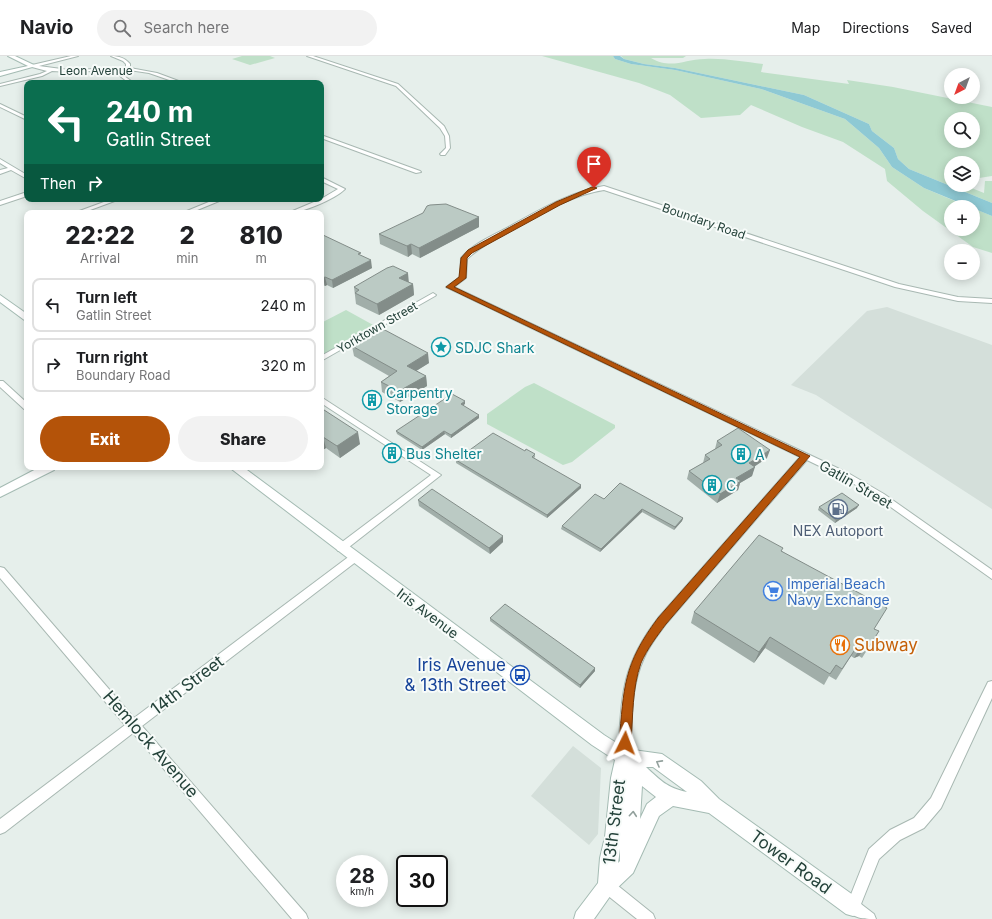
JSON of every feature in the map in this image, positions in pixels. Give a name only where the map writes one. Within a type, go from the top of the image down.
[{"type":"street","name":"Leon Avenue","points":[[11,56],[34,66],[52,70],[70,72],[128,69],[156,73],[174,80]]},
{"type":"street","points":[[0,74],[76,56]]},
{"type":"street","points":[[112,56],[124,60],[128,64],[128,69],[122,76],[128,80]]},
{"type":"street","points":[[309,56],[384,80],[405,91],[445,131],[448,148],[443,154]]},
{"type":"street","points":[[0,85],[52,70]]},
{"type":"street","points":[[32,77],[38,80]]},
{"type":"street","points":[[0,105],[24,117]]},
{"type":"street","points":[[324,137],[418,172]]},
{"type":"street","points":[[0,161],[24,175]]},
{"type":"street","points":[[0,172],[12,168]]},
{"type":"street","points":[[324,180],[342,189],[336,194],[324,199]]},
{"type":"street","name":"Boundary Road","points":[[449,287],[463,278],[463,262],[466,255],[505,230],[594,188],[604,188],[897,286],[958,299],[992,301]]},
{"type":"street","points":[[0,203],[24,195]]},
{"type":"street","points":[[86,210],[108,202]]},
{"type":"street","points":[[193,210],[213,202]]},
{"type":"street","points":[[298,210],[317,202]]},
{"type":"street","name":"Gatlin Street","points":[[449,287],[845,475],[881,496],[992,575]]},
{"type":"street","name":"Yorktown Street","points":[[324,357],[433,295]]},
{"type":"street","points":[[0,298],[24,317]]},
{"type":"street","points":[[0,383],[24,404]]},
{"type":"street","points":[[324,401],[437,475],[341,548]]},
{"type":"street","points":[[624,756],[630,685],[636,663],[646,642],[662,621],[806,456]]},
{"type":"street","points":[[0,493],[44,470]]},
{"type":"street","name":"Iris Avenue","points":[[239,470],[598,740],[624,756]]},
{"type":"street","name":"14th Street","points":[[0,827],[354,558]]},
{"type":"street","name":"Hemlock Avenue","points":[[0,571],[302,919]]},
{"type":"street","points":[[853,907],[874,854],[895,835],[919,823],[936,803],[992,686]]},
{"type":"street","name":"Tower Road","points":[[624,756],[656,788],[675,798],[713,805]]},
{"type":"street","name":"Tower Road","points":[[624,756],[656,760],[689,782],[713,805],[869,919]]},
{"type":"street","name":"13th Street","points":[[583,919],[606,886],[627,867],[634,787],[624,756]]},
{"type":"street","name":"13th Street","points":[[606,886],[609,858],[614,837],[619,778],[624,756]]},
{"type":"street","points":[[627,867],[653,810],[675,798]]},
{"type":"street","points":[[606,886],[648,919]]},
{"type":"shaded area","points":[[887,307],[992,345],[992,509],[816,395],[791,385],[867,311]]},
{"type":"shaded area","points":[[573,746],[601,768],[598,834],[589,845],[531,796]]},
{"type":"green space","points":[[242,56],[270,56],[275,58],[250,65],[232,59]]},
{"type":"green space","points":[[542,56],[613,56],[615,59],[631,64],[675,70],[761,89],[845,119],[879,148],[892,167],[924,188],[952,200],[944,200],[944,226],[887,181],[885,169],[843,142],[802,127],[751,105],[740,115],[701,118],[670,95],[639,83]]},
{"type":"green space","points":[[621,56],[686,56],[683,58],[651,58],[672,64],[698,59],[712,59],[763,64],[761,72],[849,84],[847,80],[944,97],[944,104],[977,104],[992,107],[992,176],[980,178],[980,156],[944,156],[944,183],[909,169],[898,159],[894,148],[872,131],[869,124],[804,95],[675,68],[644,64],[624,59]]},
{"type":"green space","points":[[985,181],[992,181],[992,203],[965,192],[980,191],[984,193]]},
{"type":"green space","points":[[980,211],[992,216],[992,253],[980,249],[980,244],[969,244],[958,236],[980,236]]},
{"type":"green space","points":[[346,310],[375,326],[324,354],[324,321]]},
{"type":"green space","points":[[534,383],[615,425],[615,428],[572,462],[563,465],[487,424],[487,414],[525,387]]},
{"type":"water","points":[[613,56],[620,56],[624,59],[644,64],[675,68],[804,95],[869,124],[872,131],[894,148],[898,159],[909,169],[944,183],[944,192],[965,192],[992,203],[992,216],[980,211],[980,200],[953,200],[924,188],[892,167],[879,148],[845,119],[761,89],[675,70],[631,64],[615,59]]},
{"type":"building","points":[[446,204],[479,217],[419,248],[411,244],[407,246],[379,234],[423,213],[427,206]]},
{"type":"building","points":[[324,235],[361,253],[358,254],[371,260],[332,280],[325,277]]},
{"type":"building","points":[[393,266],[408,273],[399,278],[413,284],[377,304],[355,293],[359,290],[354,287]]},
{"type":"building","points":[[383,329],[428,353],[407,366],[426,376],[399,391],[381,382],[397,371],[352,346]]},
{"type":"building","points":[[452,394],[465,401],[461,404],[479,415],[451,435],[444,431],[422,447],[396,431]]},
{"type":"building","points":[[324,410],[358,432],[337,446],[324,438]]},
{"type":"building","points":[[738,428],[770,450],[749,463],[755,467],[736,478],[741,481],[720,494],[689,471],[710,459],[705,455],[722,445],[717,441]]},
{"type":"building","points":[[493,433],[525,451],[526,449],[535,454],[532,457],[581,485],[547,515],[456,460]]},
{"type":"building","points":[[620,483],[683,518],[675,527],[642,509],[601,549],[562,526],[595,494],[604,499]]},
{"type":"building","points":[[432,489],[503,536],[489,548],[418,500]]},
{"type":"building","name":"NEX Autoport","points":[[842,493],[859,505],[836,520],[819,507]]},
{"type":"building","name":"Imperial Beach Navy Exchange","points":[[759,535],[783,548],[781,551],[887,608],[874,629],[879,631],[869,647],[866,645],[861,647],[858,645],[842,669],[836,665],[830,674],[770,637],[759,652],[694,612]]},
{"type":"building","points":[[505,604],[595,668],[580,685],[490,618]]},
{"type":"place","name":"SDJC Shark","points":[[441,347]]},
{"type":"place","name":"Carpentry Storage","points":[[372,400]]},
{"type":"place","name":"Bus Shelter","points":[[392,453]]},
{"type":"place","name":"A","points":[[741,454]]},
{"type":"place","name":"C","points":[[712,485]]},
{"type":"place","name":"NEX Autoport","points":[[838,509]]},
{"type":"place","name":"Imperial Beach Navy Exchange","points":[[773,591]]},
{"type":"place","name":"Subway","points":[[840,645]]},
{"type":"place","name":"Iris Avenue & 13th Street","points":[[520,675]]},
{"type":"route","points":[[594,188],[558,204],[470,251],[464,258],[463,278],[449,287],[806,456],[662,621],[646,642],[636,663],[630,685],[625,743]]}]
